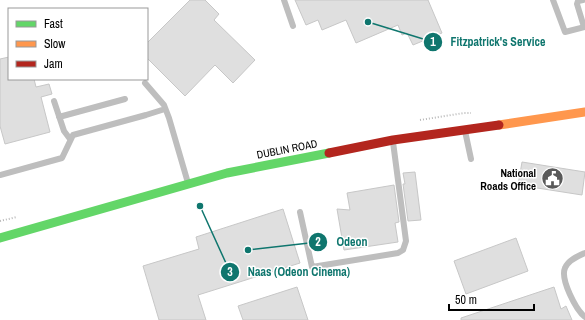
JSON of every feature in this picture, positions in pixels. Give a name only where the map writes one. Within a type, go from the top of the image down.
[{"type":"main road","name":"DUBLIN ROAD","points":[[0,238],[227,173],[393,140],[585,112]]},
{"type":"lane","points":[[284,0],[293,26]]},
{"type":"lane","points":[[553,0],[565,32],[585,27],[577,4],[583,0]]},
{"type":"lane","points":[[145,83],[164,106],[188,184]]},
{"type":"lane","points":[[59,117],[125,99]]},
{"type":"lane","points":[[54,100],[64,131],[70,139]]},
{"type":"lane","points":[[0,176],[62,158],[73,135],[146,116],[165,109]]},
{"type":"lane","points":[[465,129],[470,159]]},
{"type":"lane","points":[[300,212],[312,267],[398,253],[403,250],[406,241],[393,140]]},
{"type":"lane","points":[[585,253],[572,260],[564,268],[564,278],[571,298],[585,317]]},
{"type":"building","points":[[190,0],[205,0],[219,14],[214,20],[255,60],[233,83],[215,65],[185,96],[148,59],[148,42]]},
{"type":"building","points":[[295,0],[428,0],[442,33],[413,45],[407,33],[402,35],[398,25],[356,43],[346,20],[322,30],[318,20],[306,25]]},
{"type":"building","points":[[8,57],[8,80],[34,80],[36,87],[49,84],[52,94],[41,97],[50,132],[5,144],[0,126],[0,59]]},
{"type":"building","name":"National Roads Office","points":[[522,162],[585,172],[582,195],[518,185]]},
{"type":"building","points":[[415,172],[421,220],[408,221],[403,173]]},
{"type":"building","points":[[394,185],[399,222],[395,223],[398,242],[344,250],[337,209],[350,210],[347,193]]},
{"type":"building","points":[[283,209],[300,263],[198,295],[206,320],[159,320],[143,266],[199,249],[196,237]]},
{"type":"building","points":[[516,238],[528,271],[466,294],[454,261]]},
{"type":"building","points":[[297,287],[308,320],[243,320],[238,306]]},
{"type":"building","points":[[554,287],[561,309],[566,306],[572,320],[461,320],[461,318]]},
{"type":"traffic: fast","points":[[0,238],[227,173],[329,153]]},
{"type":"traffic: slow","points":[[499,125],[585,112]]},
{"type":"traffic: jam","points":[[329,153],[393,140],[499,125]]},
{"type":"place","name":"Fitzpatrick's Service","points":[[368,22]]},
{"type":"place","name":"National Roads Office","points":[[552,179]]},
{"type":"place","name":"Naas (Odeon Cinema)","points":[[200,206]]},
{"type":"place","name":"Odeon","points":[[248,250]]}]
